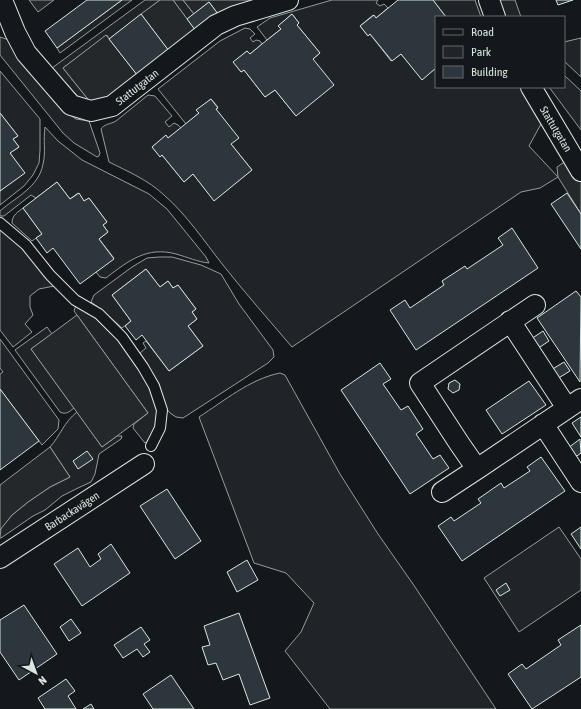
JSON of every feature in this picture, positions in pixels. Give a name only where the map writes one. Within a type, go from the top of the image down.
[{"type":"street","name":"Stattutgatan","points":[[2,0],[15,32],[26,53],[71,105],[92,112],[112,106],[216,25],[235,16],[288,0]]},
{"type":"street","points":[[489,0],[495,16]]},
{"type":"street","name":"Stattutgatan","points":[[532,88],[581,171]]},
{"type":"street","points":[[477,469],[458,443],[420,383],[535,305]]},
{"type":"street","points":[[442,492],[574,403],[510,321]]},
{"type":"street","points":[[543,424],[581,482]]},
{"type":"street","name":"Barbackavägen","points":[[0,558],[144,464]]},
{"type":"lane","points":[[0,224],[26,245],[50,275],[75,300],[99,314],[122,338],[143,367],[154,386],[162,410],[160,428],[151,446]]},
{"type":"green space","points":[[122,0],[132,0],[60,53],[57,48]]},
{"type":"green space","points":[[145,0],[160,0],[109,39],[107,35],[63,68],[91,103],[81,100],[52,68]]},
{"type":"green space","points":[[173,0],[183,0],[194,14],[187,19]]},
{"type":"green space","points":[[332,0],[378,0],[376,3],[380,6],[384,4],[388,8],[376,18],[373,15],[360,26],[368,36],[370,34],[391,61],[401,54],[422,79],[435,69],[435,88],[523,88],[538,112],[541,124],[529,146],[558,177],[540,188],[521,192],[292,347],[248,296],[188,220],[172,203],[158,190],[145,181],[109,162],[101,129],[102,127],[116,121],[148,95],[155,96],[172,116],[165,122],[169,127],[174,123],[181,128],[168,138],[166,136],[152,147],[160,156],[162,155],[184,182],[193,174],[214,200],[252,170],[231,144],[216,109],[218,107],[211,99],[197,110],[199,113],[186,124],[158,89],[220,41],[245,28],[250,29],[255,34],[250,38],[253,42],[256,40],[260,41],[262,44],[250,54],[247,51],[234,62],[241,72],[244,70],[265,97],[275,90],[296,116],[313,59],[320,53],[297,25],[299,23],[292,14],[278,26],[281,29],[267,40],[257,27],[270,18]]},
{"type":"green space","points":[[433,0],[475,0],[481,16],[445,16]]},
{"type":"green space","points":[[499,0],[515,0],[521,16],[506,16]]},
{"type":"green space","points":[[0,37],[9,40],[63,110],[76,119],[89,121],[100,153],[99,156],[97,157],[74,143],[63,133],[0,55]]},
{"type":"green space","points":[[581,38],[581,77],[565,62],[565,42]]},
{"type":"green space","points":[[0,71],[40,119],[40,150],[39,163],[33,175],[24,186],[0,205],[0,191],[24,173],[10,153],[19,147],[13,139],[18,136],[0,113]]},
{"type":"green space","points":[[565,76],[581,91],[581,130],[550,88],[565,88]]},
{"type":"green space","points":[[45,127],[58,141],[82,160],[149,194],[167,209],[206,257],[209,263],[197,261],[176,254],[156,252],[130,261],[106,278],[100,277],[96,272],[114,258],[99,239],[108,232],[103,225],[107,222],[89,198],[84,201],[78,193],[70,199],[57,182],[36,198],[31,195],[4,216],[0,216],[0,211],[26,191],[41,172],[44,159]]},
{"type":"green space","points":[[23,208],[42,234],[32,241],[12,223],[14,216]]},
{"type":"green space","points":[[0,228],[22,245],[44,276],[54,286],[39,289],[30,296],[30,307],[33,315],[25,324],[32,332],[13,347],[0,330]]},
{"type":"green space","points":[[172,257],[201,265],[221,274],[239,304],[273,350],[274,357],[268,363],[183,418],[176,417],[166,408],[159,384],[140,353],[146,348],[143,343],[146,341],[169,371],[203,346],[188,326],[197,319],[192,312],[196,309],[178,285],[173,288],[168,281],[160,287],[146,269],[112,295],[131,321],[122,328],[91,302],[94,295],[132,267],[147,258]]},
{"type":"green space","points":[[76,305],[91,314],[117,339],[140,370],[150,388],[158,413],[154,433],[150,440],[145,443],[133,428],[134,424],[148,413],[74,311]]},
{"type":"green space","points":[[47,327],[52,334],[31,349],[74,408],[66,413],[60,412],[15,350]]},
{"type":"green space","points":[[0,339],[59,420],[58,429],[42,445],[0,389],[0,374],[3,372],[0,368]]},
{"type":"green space","points":[[280,373],[285,375],[340,474],[378,534],[496,709],[330,709],[285,651],[301,632],[314,603],[286,573],[254,563],[199,417],[248,385]]},
{"type":"green space","points":[[77,412],[102,447],[117,436],[122,436],[121,439],[99,454],[95,474],[91,482],[62,496],[45,510],[33,516],[0,538],[1,528],[12,515],[50,487],[70,477],[50,447],[65,425]]},
{"type":"green space","points":[[559,527],[581,559],[581,590],[519,632],[484,578]]},
{"type":"shaded area","points":[[29,0],[54,0],[38,12]]},
{"type":"shaded area","points":[[160,0],[173,0],[196,31],[169,51],[141,14]]},
{"type":"shaded area","points":[[183,0],[248,0],[249,2],[218,14],[209,2],[194,14]]},
{"type":"shaded area","points":[[106,35],[138,76],[107,100],[91,103],[63,68]]},
{"type":"shaded area","points":[[581,151],[581,214],[558,177],[557,167]]},
{"type":"shaded area","points":[[77,315],[148,413],[102,447],[31,349]]},
{"type":"shaded area","points":[[50,447],[70,477],[50,487],[28,502],[12,515],[0,530],[0,485]]},
{"type":"building","points":[[87,0],[122,0],[57,48],[45,31]]},
{"type":"building","points":[[398,0],[433,0],[445,16],[435,16],[435,69],[422,80],[401,54],[392,61],[370,34],[368,36],[360,26],[374,15],[376,18]]},
{"type":"building","points":[[556,0],[573,0],[558,5]]},
{"type":"building","points":[[209,2],[218,14],[196,31],[187,19]]},
{"type":"building","points":[[141,14],[169,51],[138,76],[109,39]]},
{"type":"building","points":[[292,14],[299,23],[297,25],[320,53],[313,59],[334,85],[296,116],[275,90],[265,97],[244,70],[241,72],[233,62],[247,51],[250,54],[281,29],[278,26]]},
{"type":"building","points":[[211,99],[218,108],[216,109],[239,138],[231,144],[252,170],[214,201],[193,174],[184,182],[162,155],[160,157],[152,147],[166,135],[168,138],[199,113],[196,110]]},
{"type":"building","points":[[0,113],[18,136],[13,139],[19,147],[10,153],[25,173],[0,191]]},
{"type":"building","points":[[57,182],[70,199],[79,193],[84,201],[89,198],[107,222],[103,225],[108,232],[99,239],[114,259],[80,284],[53,248],[47,253],[36,238],[42,234],[23,208]]},
{"type":"building","points":[[567,193],[581,214],[581,249],[551,204]]},
{"type":"building","points":[[512,228],[538,268],[416,350],[390,310],[405,300],[410,308],[444,285],[442,281],[465,266],[467,269],[503,245],[498,238]]},
{"type":"building","points":[[146,269],[160,287],[168,281],[173,288],[178,285],[196,309],[192,312],[197,319],[188,326],[203,346],[169,371],[142,335],[136,340],[125,326],[131,321],[112,295]]},
{"type":"building","points":[[576,291],[581,297],[580,382],[537,318]]},
{"type":"building","points":[[543,331],[549,341],[537,349],[531,339]]},
{"type":"building","points":[[564,362],[570,371],[557,379],[551,370]]},
{"type":"building","points":[[380,363],[391,379],[383,384],[401,410],[408,406],[423,429],[416,434],[433,459],[440,455],[449,468],[410,494],[341,390]]},
{"type":"building","points":[[455,380],[460,384],[459,390],[453,393],[448,389],[449,383]]},
{"type":"building","points":[[529,381],[546,405],[502,434],[486,410]]},
{"type":"building","points":[[0,389],[39,441],[0,470]]},
{"type":"building","points":[[581,417],[581,437],[572,423]]},
{"type":"building","points":[[580,439],[581,453],[574,458],[568,448]]},
{"type":"building","points":[[87,451],[93,459],[78,469],[73,461]]},
{"type":"building","points":[[541,457],[565,491],[462,561],[438,526],[451,517],[454,521],[481,503],[478,499],[501,483],[504,488],[530,471],[527,467]]},
{"type":"building","points":[[167,489],[201,541],[175,559],[140,506]]},
{"type":"building","points":[[581,527],[581,549],[571,534]]},
{"type":"building","points":[[111,544],[130,573],[82,606],[54,564],[78,548],[90,567],[101,559],[98,554]]},
{"type":"building","points":[[247,560],[258,580],[237,592],[227,572]]},
{"type":"building","points":[[506,583],[510,590],[500,596],[496,590]]},
{"type":"building","points":[[24,605],[57,654],[19,680],[0,652],[0,620]]},
{"type":"building","points":[[239,613],[270,698],[250,705],[239,674],[223,680],[216,663],[208,665],[202,647],[210,645],[204,626]]},
{"type":"building","points":[[71,619],[81,633],[69,641],[60,627]]},
{"type":"building","points":[[581,625],[581,677],[532,709],[508,674],[522,664],[526,669],[561,645],[558,640]]},
{"type":"building","points":[[141,627],[150,640],[144,644],[150,652],[143,657],[137,649],[123,658],[114,645]]},
{"type":"building","points":[[171,675],[194,709],[153,709],[143,694]]},
{"type":"building","points":[[66,679],[75,691],[68,696],[76,709],[45,709],[38,698]]},
{"type":"building","points":[[91,704],[94,709],[83,709]]}]
